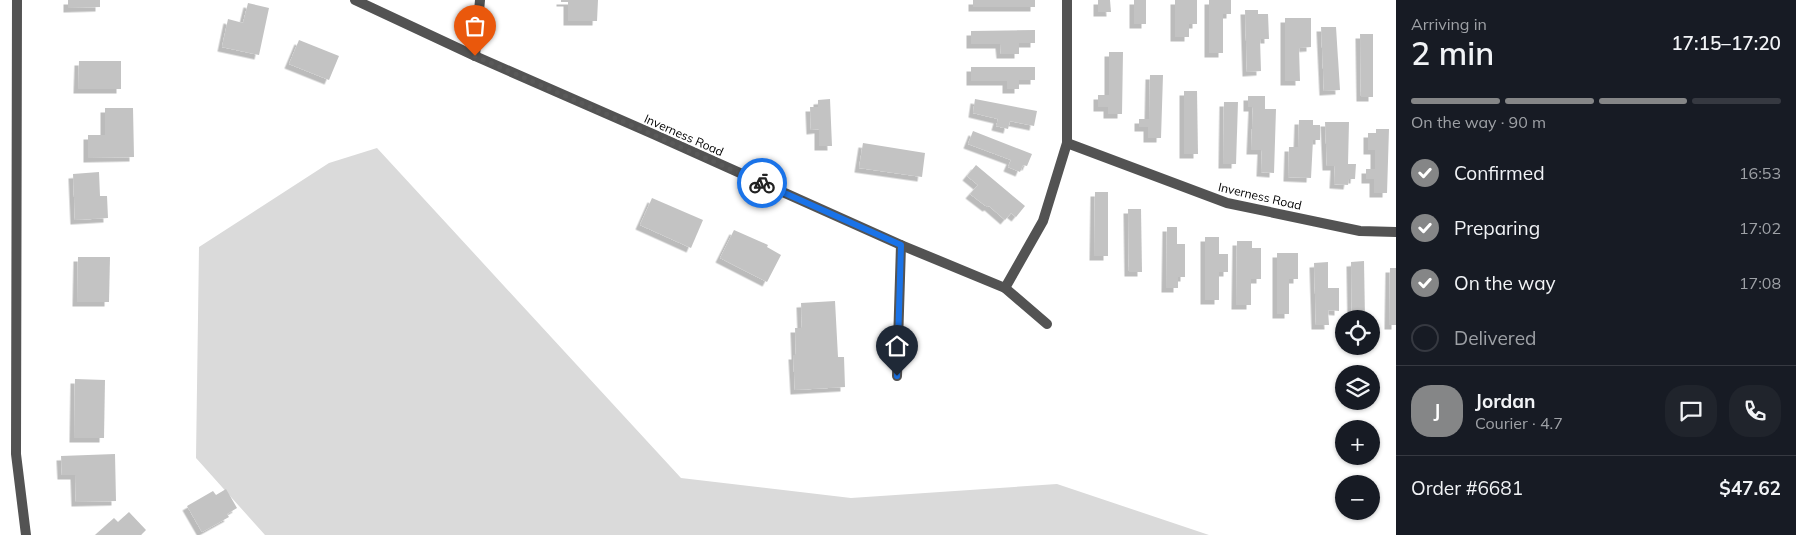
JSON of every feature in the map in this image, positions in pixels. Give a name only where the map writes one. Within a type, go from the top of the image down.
[{"type":"street","points":[[17,0],[16,454],[26,535]]},
{"type":"street","name":"Inverness Road","points":[[355,0],[475,56],[901,245],[1005,288],[1047,324]]},
{"type":"street","points":[[475,56],[480,0]]},
{"type":"street","points":[[1005,288],[1043,221],[1067,143],[1067,0]]},
{"type":"street","name":"Inverness Road","points":[[1067,143],[1227,203],[1360,231],[1396,232]]},
{"type":"street","points":[[897,376],[901,245]]},
{"type":"shaded area","points":[[377,148],[681,478],[851,498],[1057,484],[1209,535],[265,535],[196,458],[199,247],[329,163]]},
{"type":"building","points":[[68,0],[100,0],[100,7],[68,8]]},
{"type":"building","points":[[561,0],[598,0],[597,21],[568,21],[568,2],[561,2]]},
{"type":"building","points":[[973,0],[1035,0],[1035,7],[973,7]]},
{"type":"building","points":[[1098,0],[1110,0],[1111,12],[1098,12]]},
{"type":"building","points":[[1134,0],[1146,0],[1146,24],[1134,24]]},
{"type":"building","points":[[1175,0],[1197,0],[1197,24],[1189,24],[1189,37],[1175,37]]},
{"type":"building","points":[[1209,0],[1231,0],[1231,14],[1223,14],[1223,53],[1209,53]]},
{"type":"building","points":[[248,3],[269,8],[259,55],[222,47],[228,19],[243,23]]},
{"type":"building","points":[[1245,10],[1258,10],[1258,14],[1268,14],[1269,39],[1260,39],[1261,71],[1247,72]]},
{"type":"building","points":[[1285,18],[1311,18],[1311,47],[1299,48],[1300,81],[1285,81]]},
{"type":"building","points":[[1321,27],[1336,27],[1340,90],[1324,91]]},
{"type":"building","points":[[1035,30],[1035,43],[1019,43],[1019,54],[1001,54],[1000,44],[971,44],[971,31]]},
{"type":"building","points":[[1360,34],[1373,34],[1373,97],[1361,97]]},
{"type":"building","points":[[299,40],[339,56],[329,80],[289,64]]},
{"type":"building","points":[[1109,52],[1123,52],[1122,114],[1108,114],[1108,107],[1098,107],[1098,95],[1109,95]]},
{"type":"building","points":[[79,61],[121,61],[121,89],[78,89]]},
{"type":"building","points":[[971,67],[1035,67],[1035,80],[1019,80],[1019,89],[1007,89],[1007,81],[971,81]]},
{"type":"building","points":[[1150,75],[1163,75],[1161,138],[1148,138],[1148,127],[1139,127],[1139,119],[1149,119]]},
{"type":"building","points":[[1184,91],[1197,91],[1198,154],[1184,154]]},
{"type":"building","points":[[1248,96],[1265,96],[1265,109],[1276,109],[1274,173],[1261,172],[1262,150],[1251,150],[1253,107],[1248,107]]},
{"type":"building","points":[[830,99],[832,146],[819,146],[819,129],[811,130],[810,107],[818,107],[818,100]]},
{"type":"building","points":[[975,99],[1037,111],[1034,126],[1010,121],[1008,129],[996,126],[998,119],[973,113]]},
{"type":"building","points":[[1224,102],[1238,102],[1236,164],[1223,164]]},
{"type":"building","points":[[105,108],[133,108],[134,157],[88,158],[88,135],[105,135]]},
{"type":"building","points":[[1299,120],[1313,120],[1313,125],[1320,125],[1320,140],[1313,140],[1311,178],[1288,177],[1289,147],[1298,147]]},
{"type":"building","points":[[1325,122],[1349,122],[1348,164],[1356,164],[1355,179],[1349,179],[1348,185],[1334,184],[1335,166],[1327,166]]},
{"type":"building","points":[[1376,129],[1389,129],[1387,193],[1374,193],[1374,179],[1366,179],[1366,169],[1375,169],[1375,150],[1368,150],[1368,133],[1376,133]]},
{"type":"building","points":[[973,131],[1032,154],[1027,166],[1023,165],[1020,172],[1008,167],[1011,160],[968,144]]},
{"type":"building","points":[[863,143],[925,153],[922,177],[859,168]]},
{"type":"building","points":[[976,165],[1025,206],[1016,217],[1011,213],[1005,220],[989,206],[987,207],[970,194],[978,185],[967,176]]},
{"type":"building","points":[[99,172],[100,196],[107,196],[108,218],[75,220],[73,174]]},
{"type":"building","points":[[1095,192],[1108,192],[1108,256],[1094,256]]},
{"type":"building","points":[[652,198],[703,220],[691,248],[640,225]]},
{"type":"building","points":[[1128,209],[1141,209],[1142,272],[1129,272]]},
{"type":"building","points":[[1167,227],[1177,227],[1177,244],[1185,244],[1185,277],[1178,277],[1178,288],[1166,288]]},
{"type":"building","points":[[734,230],[768,245],[767,247],[781,255],[767,282],[720,258]]},
{"type":"building","points":[[1205,237],[1219,237],[1219,254],[1228,254],[1228,272],[1219,272],[1219,300],[1205,300]]},
{"type":"building","points":[[1237,241],[1252,241],[1252,248],[1261,248],[1261,279],[1251,279],[1251,305],[1236,305]]},
{"type":"building","points":[[1277,253],[1298,253],[1298,279],[1289,279],[1289,314],[1277,314]]},
{"type":"building","points":[[78,257],[110,257],[109,302],[77,302]]},
{"type":"building","points":[[1364,261],[1365,310],[1352,310],[1351,262]]},
{"type":"building","points":[[1328,262],[1328,288],[1339,288],[1339,310],[1328,310],[1329,325],[1316,325],[1314,263]]},
{"type":"building","points":[[1390,268],[1396,268],[1396,325],[1389,325]]},
{"type":"building","points":[[835,301],[838,357],[844,357],[845,387],[795,390],[793,355],[796,355],[795,328],[802,328],[801,303]]},
{"type":"building","points":[[75,379],[105,380],[104,438],[74,438]]},
{"type":"building","points":[[115,454],[116,501],[76,502],[75,475],[62,475],[61,456]]},
{"type":"building","points":[[226,489],[237,508],[227,514],[229,517],[202,532],[187,506],[213,491],[216,495]]},
{"type":"building","points":[[129,512],[146,530],[141,535],[95,535],[114,518],[118,522]]},
{"type":"way so far","points":[[475,56],[762,183]]},
{"type":"route","points":[[762,183],[901,245],[897,376]]}]
